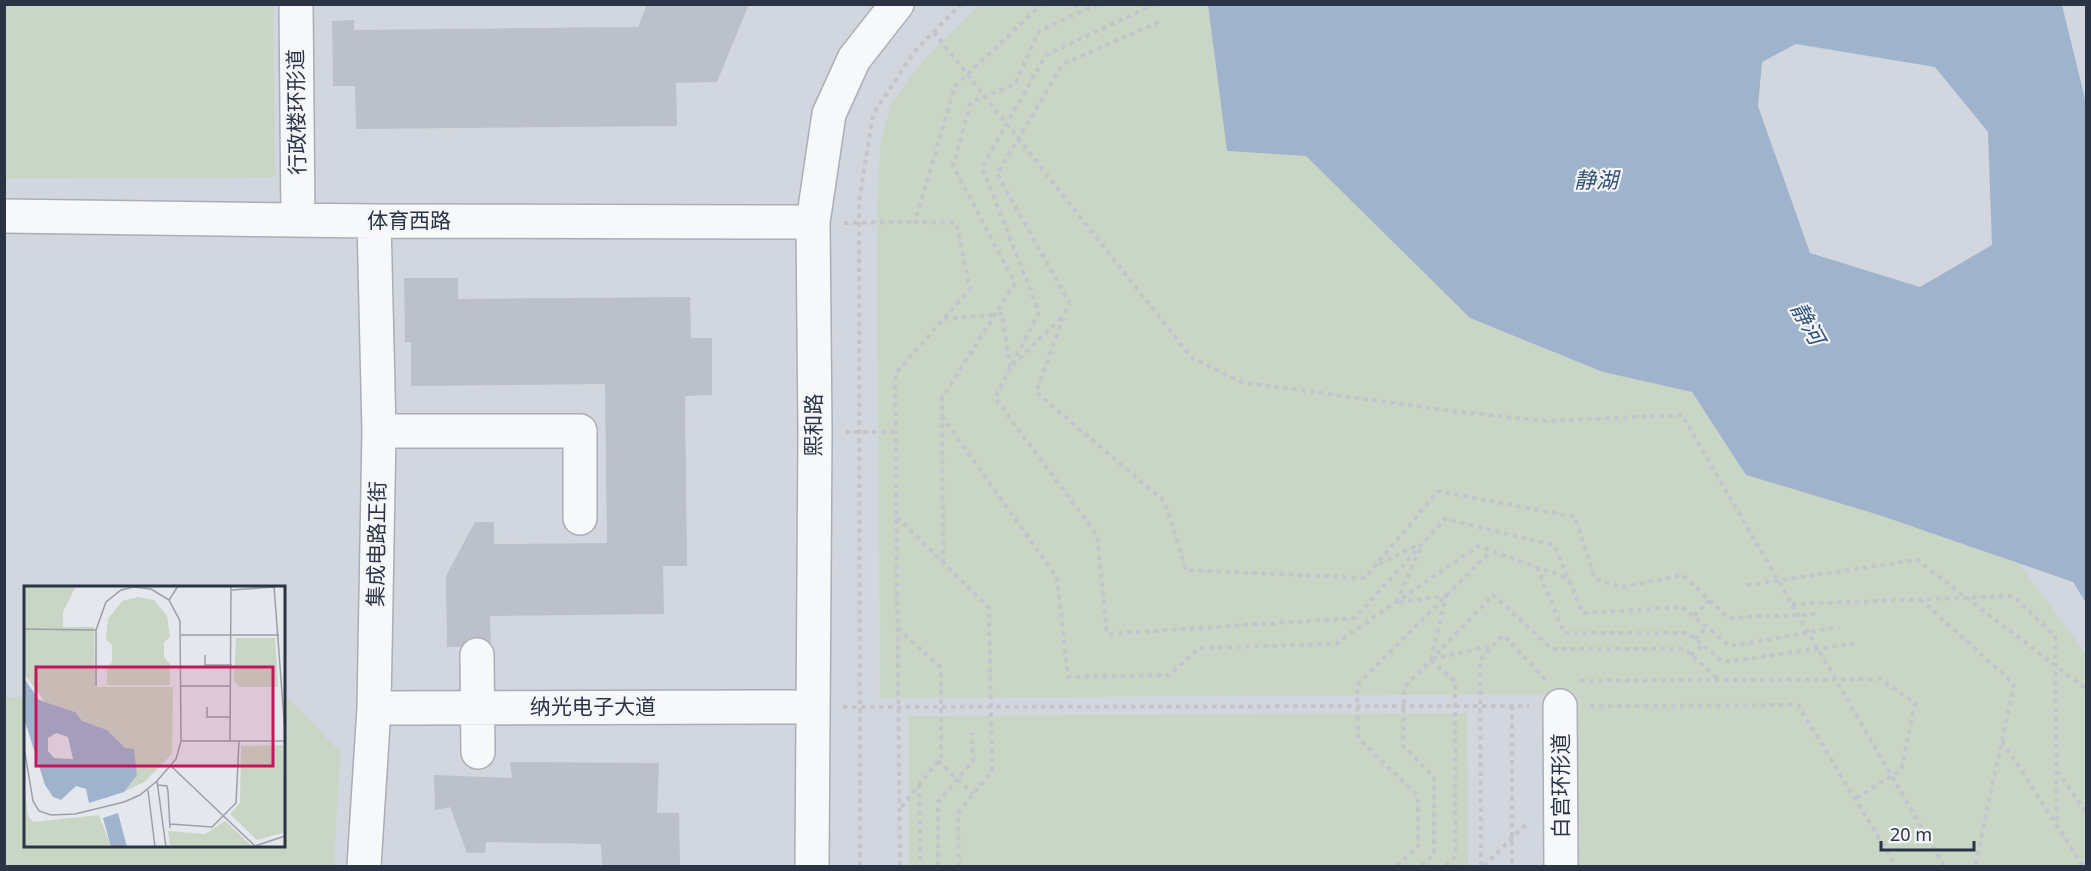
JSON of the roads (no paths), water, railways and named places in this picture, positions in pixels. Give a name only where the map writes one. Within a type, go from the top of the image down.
[{"type":"street","name":"行政楼环形道","points":[[296,4],[298,220]]},
{"type":"street","name":"熙和路","points":[[812,867],[815,444],[813,222],[829,114],[854,59],[897,4]]},
{"type":"street","name":"体育西路","points":[[4,216],[374,221],[813,222]]},
{"type":"street","name":"集成电路正街","points":[[364,867],[374,708],[379,431],[374,221]]},
{"type":"street","points":[[379,431],[580,431],[580,518]]},
{"type":"street","points":[[477,655],[478,752]]},
{"type":"street","name":"白宫环形道","points":[[1561,867],[1562,690]]},
{"type":"street","name":"纳光电子大道","points":[[374,708],[813,707]]},
{"type":"water","name":"静湖","points":[[1208,5],[2062,5],[2086,103],[2086,603],[2073,582],[1879,515],[1746,475],[1692,392],[1603,372],[1470,318],[1306,156],[1227,151]],"holes":[[[1796,44],[1935,67],[1988,132],[1992,245],[1920,287],[1810,253],[1758,106],[1762,62]]]},
{"type":"water label","name":"静河","points":[[1808,323]]}]
